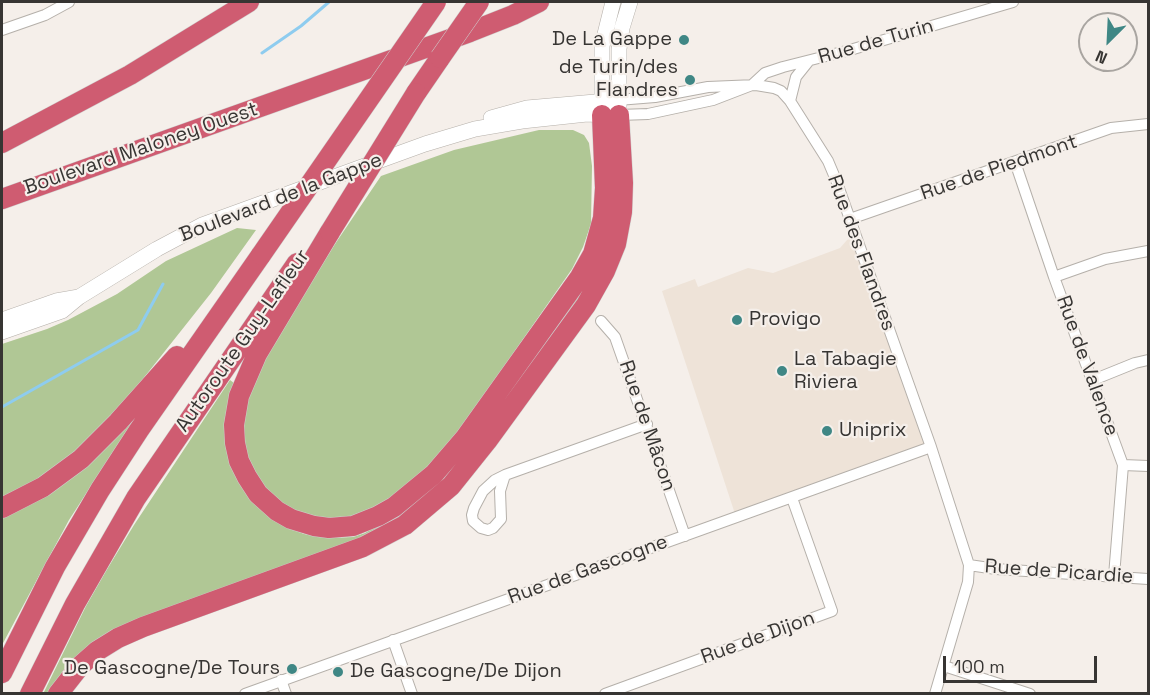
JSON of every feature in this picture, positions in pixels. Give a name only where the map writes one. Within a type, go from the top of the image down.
[{"type":"highway","points":[[2,143],[130,75],[249,2]]},
{"type":"highway","name":"Autoroute Guy-Lafleur","points":[[2,673],[55,567],[100,490],[436,2]]},
{"type":"highway","points":[[479,2],[326,230],[256,354],[239,396],[234,425],[235,443],[239,461],[247,477],[258,494],[270,505],[291,519],[314,526],[329,528],[353,526],[394,507],[434,474],[465,438],[580,277],[596,245],[603,218],[610,108]]},
{"type":"highway","name":"Boulevard Maloney Ouest","points":[[2,199],[486,27],[539,2]]},
{"type":"highway","points":[[58,693],[88,658],[118,638],[363,547],[405,525],[451,486],[487,441],[586,305],[606,271],[616,244],[622,212],[623,183],[610,108]]},
{"type":"highway","name":"Autoroute Guy-Lafleur","points":[[30,693],[79,595],[136,498],[326,230]]},
{"type":"highway","points":[[2,508],[53,481],[90,451],[118,423],[238,287]]},
{"type":"street","points":[[2,30],[45,15],[69,2]]},
{"type":"street","points":[[610,108],[602,46],[613,2]]},
{"type":"street","points":[[610,108],[620,41],[630,2]]},
{"type":"street","name":"Rue de Turin","points":[[610,108],[648,114],[703,103],[752,86],[765,73],[1013,2]]},
{"type":"street","name":"Rue de Turin","points":[[790,101],[796,77],[808,62]]},
{"type":"street","points":[[610,108],[708,87],[752,86]]},
{"type":"street","name":"Rue des Flandres","points":[[752,86],[781,91],[790,101],[828,161],[931,447],[969,565],[968,582],[935,693]]},
{"type":"street","name":"Boulevard de la Gappe","points":[[2,332],[62,312],[79,297],[157,249],[202,225],[425,144],[476,129],[610,108]]},
{"type":"street","name":"Rue de Piedmont","points":[[850,219],[1111,128],[1149,124]]},
{"type":"street","name":"Rue de Valence","points":[[1015,162],[1054,277],[1123,465],[1114,576]]},
{"type":"street","points":[[1054,277],[1105,259],[1149,251]]},
{"type":"street","name":"Boulevard de la Gappe","points":[[2,320],[56,301],[79,297]]},
{"type":"street","name":"Rue de Mâcon","points":[[601,321],[615,337],[685,536]]},
{"type":"street","points":[[1093,380],[1135,363],[1149,360]]},
{"type":"street","points":[[505,476],[500,491],[501,519],[493,528],[481,528],[473,521],[472,515],[488,485],[505,476],[647,424]]},
{"type":"street","name":"Rue de Gascogne","points":[[245,693],[931,447]]},
{"type":"street","points":[[1123,465],[1149,466]]},
{"type":"street","name":"Rue de Dijon","points":[[604,693],[832,611],[792,498]]},
{"type":"street","name":"Rue de Picardie","points":[[969,565],[996,569],[1149,579]]},
{"type":"street","points":[[393,640],[412,693]]},
{"type":"street","points":[[944,666],[1030,693]]},
{"type":"street","points":[[281,680],[286,693]]},
{"type":"shaded area","points":[[856,236],[931,447],[736,517],[662,291],[695,279],[698,287],[748,268],[773,273],[840,248],[847,240]]},
{"type":"green space","points":[[539,130],[573,130],[584,135],[589,143],[592,166],[591,224],[572,269],[457,434],[431,466],[376,509],[338,521],[297,513],[269,493],[250,465],[244,446],[243,422],[249,396],[264,359],[335,244],[381,176],[454,150]]},
{"type":"green space","points":[[237,228],[256,230],[211,293],[123,404],[84,447],[34,483],[2,498],[2,344],[68,320],[117,294],[166,261]]},
{"type":"green space","points":[[587,276],[594,280],[461,467],[387,531],[143,622],[51,693],[43,694],[86,606],[106,571],[230,380],[238,386],[226,428],[288,527],[304,534],[331,538],[353,537],[365,533],[400,510]]},
{"type":"green space","points":[[135,418],[69,520],[2,645],[2,515]]},
{"type":"waterway","points":[[262,53],[301,26],[329,2]]},
{"type":"waterway","points":[[2,407],[138,330],[163,284]]},
{"type":"place","name":"De La Gappe","points":[[684,40]]},
{"type":"place","name":"de Turin/des Flandres","points":[[690,80]]},
{"type":"place","name":"Provigo","points":[[737,320]]},
{"type":"place","name":"La Tabagie Riviera","points":[[782,371]]},
{"type":"place","name":"Uniprix","points":[[827,431]]},
{"type":"place","name":"De Gascogne/De Tours","points":[[292,669]]},
{"type":"place","name":"De Gascogne/De Dijon","points":[[338,672]]}]
